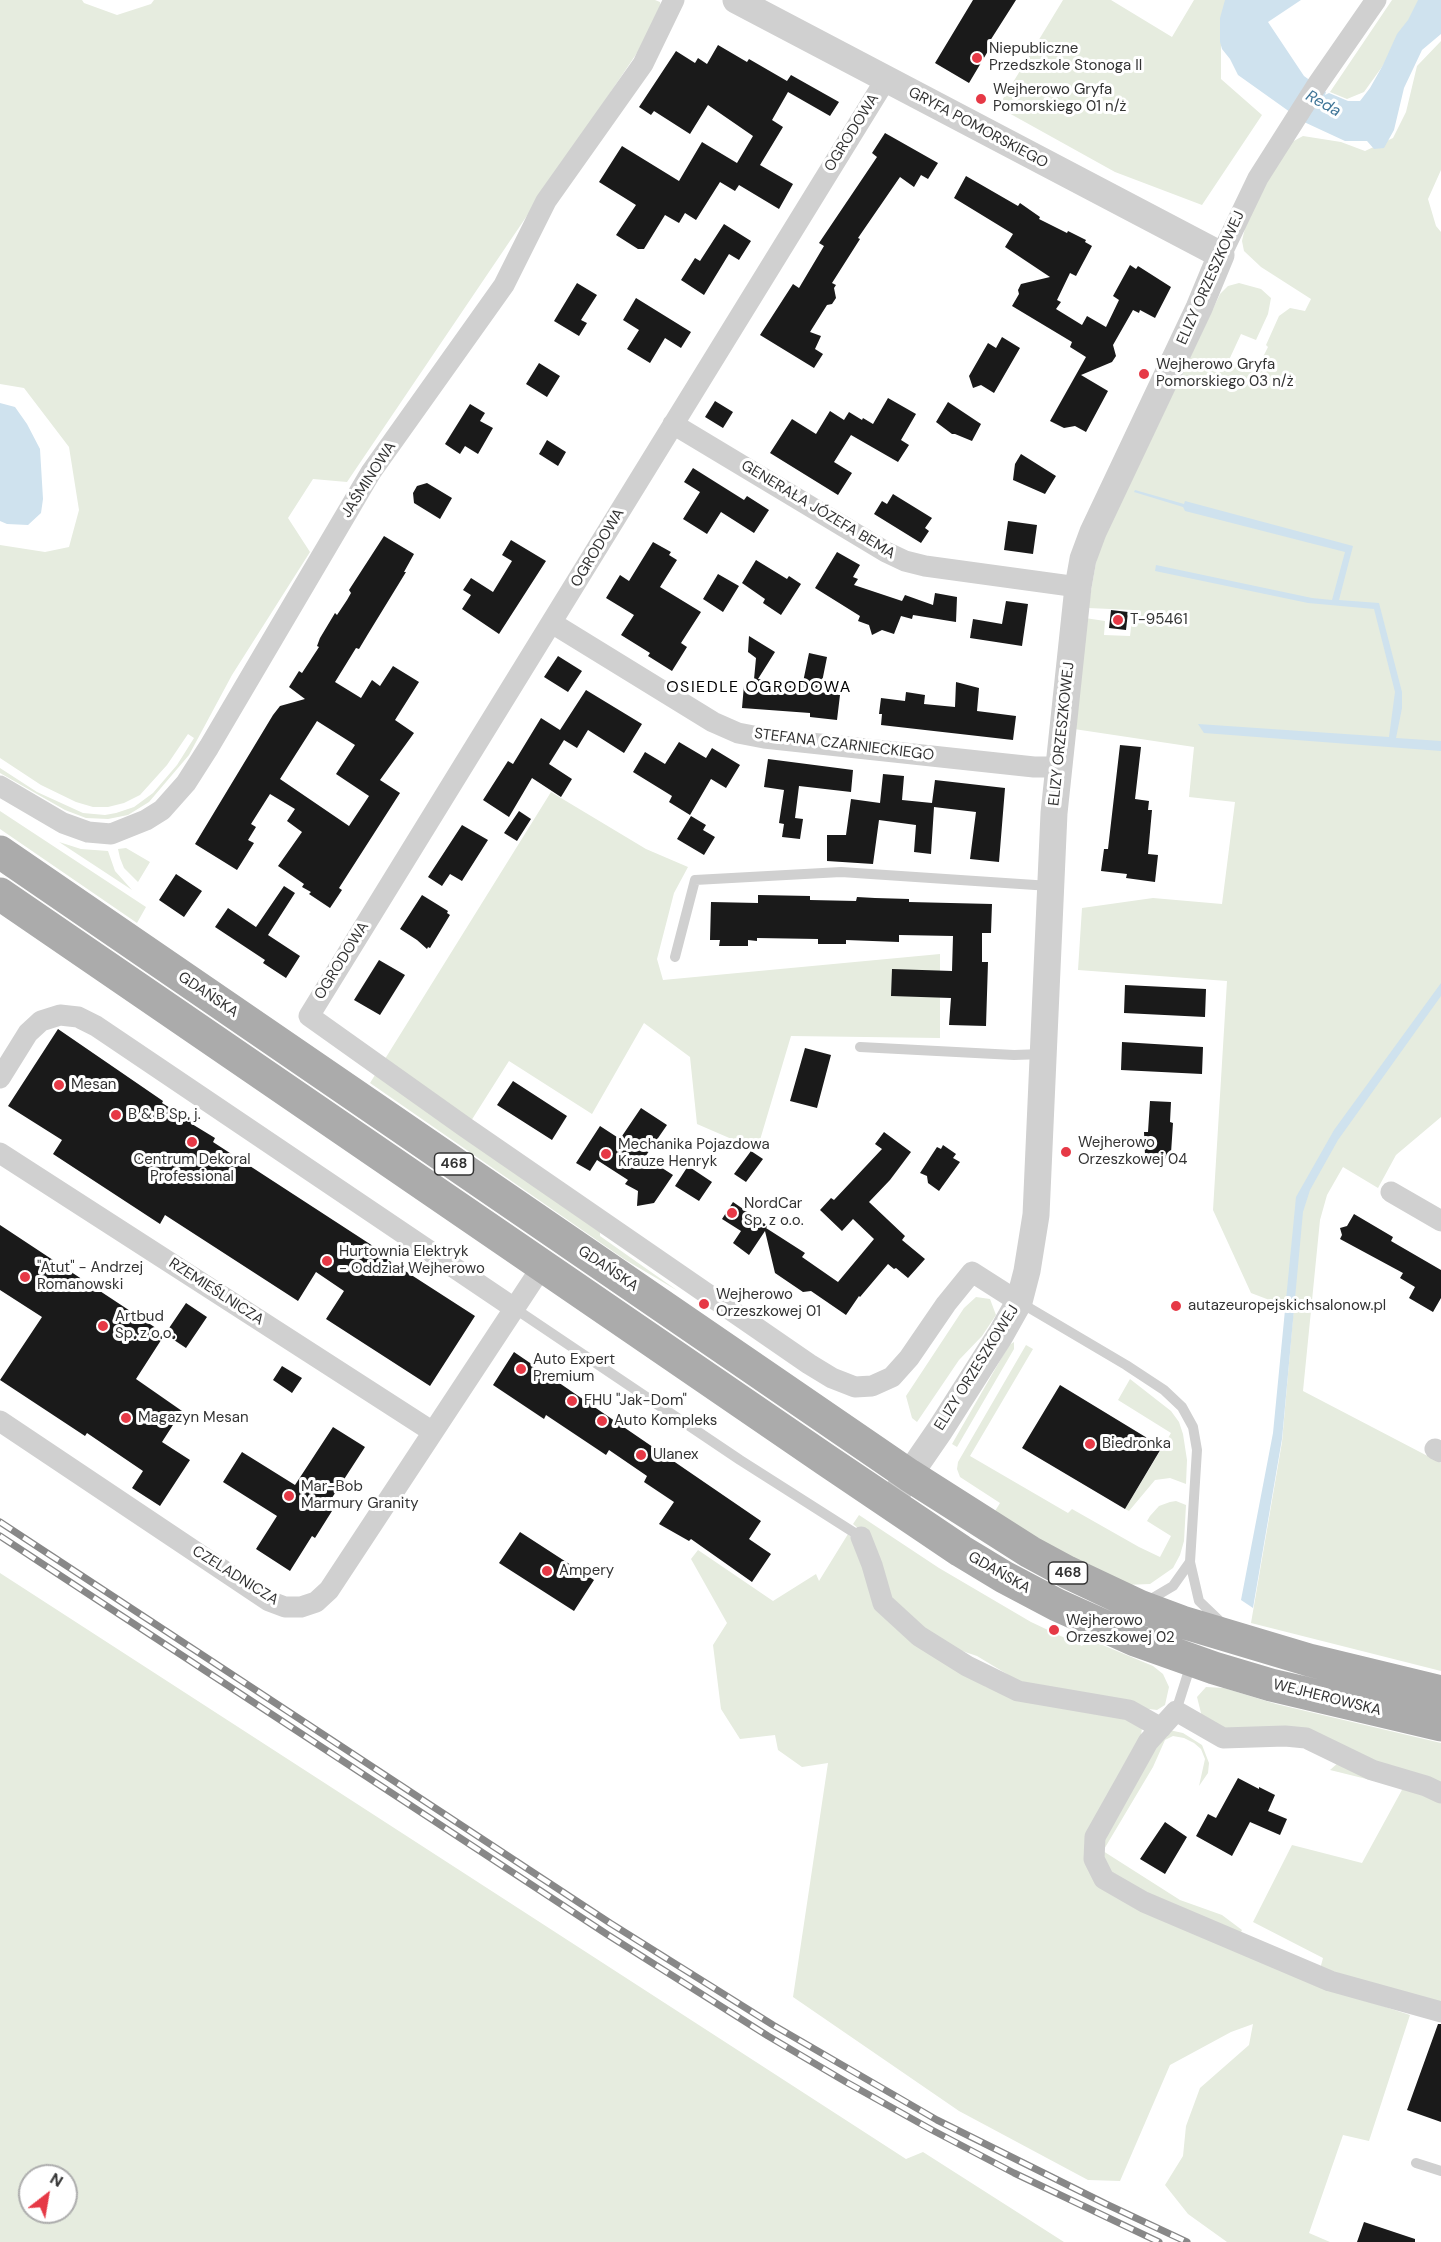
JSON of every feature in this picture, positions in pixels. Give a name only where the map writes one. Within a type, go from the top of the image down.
[{"type":"main road","name":"GDAŃSKA","points":[[0,852],[980,1522],[1066,1572],[1139,1606],[1241,1642]]},
{"type":"main road","name":"GDAŃSKA","points":[[0,894],[889,1503],[995,1572],[1048,1600],[1135,1640],[1203,1664]]},
{"type":"main road","points":[[0,907],[99,962]]},
{"type":"main road","name":"468","points":[[1241,1642],[1441,1692]]},
{"type":"main road","name":"WEJHEROWSKA","points":[[1203,1664],[1271,1685],[1441,1725]]},
{"type":"street","name":"JAŚMINOWA","points":[[0,786],[63,823],[88,832],[111,834],[146,820],[162,810],[186,783],[372,472],[504,285],[546,201],[643,64],[674,0]]},
{"type":"street","name":"GRYFA POMORSKIEGO","points":[[736,0],[1221,255]]},
{"type":"street","name":"ELIZY ORZESZKOWEJ","points":[[889,1503],[1001,1334],[1019,1302],[1036,1215],[1058,767],[1077,587],[1083,558],[1258,178],[1294,119],[1376,0]]},
{"type":"street","name":"OGRODOWA","points":[[886,79],[309,1016],[465,1127],[809,1365],[832,1378],[855,1387],[872,1386],[892,1377],[909,1358],[946,1304],[972,1272],[1019,1302]]},
{"type":"street","name":"GENERAŁA JÓZEFA BEMA","points":[[673,424],[886,552],[905,561],[925,566],[1077,587]]},
{"type":"street","name":"STEFANA CZARNIECKIEGO","points":[[552,623],[712,722],[738,733],[776,739],[1058,767]]},
{"type":"street","points":[[0,1078],[28,1033],[41,1021],[60,1015],[78,1017],[96,1026],[514,1308]]},
{"type":"street","name":"RZEMIEŚLNICZA","points":[[0,1153],[433,1431]]},
{"type":"street","points":[[1391,1192],[1441,1221]]},
{"type":"street","name":"CZELADNICZA","points":[[0,1421],[269,1601],[285,1607],[301,1607],[316,1602],[329,1590],[543,1266]]},
{"type":"street","points":[[861,1537],[883,1603],[919,1636],[967,1666],[1018,1691],[1129,1710],[1161,1728]]},
{"type":"street","points":[[1441,1793],[1426,1786],[1372,1770],[1306,1738],[1285,1736],[1223,1738],[1176,1711],[1148,1742],[1095,1838],[1094,1859],[1104,1879],[1144,1902],[1330,1981],[1441,2012]]},
{"type":"lane","points":[[675,957],[695,880],[841,872],[1051,886]]},
{"type":"lane","points":[[860,1047],[1044,1054]]},
{"type":"lane","points":[[1019,1302],[1126,1365],[1164,1390],[1182,1407],[1193,1427],[1197,1450],[1190,1562],[1199,1601],[1241,1642]]},
{"type":"lane","points":[[514,1308],[740,1460],[861,1537]]},
{"type":"lane","points":[[1139,1606],[1173,1586],[1190,1562]]},
{"type":"lane","points":[[1176,1711],[1203,1664]]},
{"type":"lane","points":[[1416,2163],[1441,2171]]},
{"type":"shaded area","points":[[0,0],[82,0],[84,3],[117,15],[151,4],[154,0],[655,0],[660,2],[662,16],[347,482],[313,479],[288,518],[310,552],[232,675],[189,755],[149,802],[128,815],[108,819],[86,818],[65,810],[0,773],[0,768],[37,792],[83,813],[105,815],[134,807],[153,793],[177,765],[194,738],[188,734],[167,765],[140,795],[124,803],[108,807],[93,807],[76,802],[41,785],[0,758],[0,545],[45,552],[69,547],[79,510],[69,447],[24,388],[0,384]]},
{"type":"shaded area","points":[[1063,0],[1111,0],[1172,37],[1194,0],[1240,0],[1221,23],[1221,79],[1262,115],[1202,205],[1115,172],[998,107]]},
{"type":"shaded area","points":[[1392,0],[1430,0],[1364,92],[1347,99],[1330,92]]},
{"type":"shaded area","points":[[1441,41],[1441,170],[1428,199],[1436,226],[1441,232],[1441,1117],[1396,1155],[1378,1188],[1343,1167],[1327,1195],[1320,1220],[1303,1391],[1441,1463],[1441,1671],[1251,1623],[1282,1442],[1294,1306],[1280,1304],[1251,1293],[1213,1210],[1227,981],[1078,970],[1082,908],[1153,898],[1222,904],[1235,802],[1189,797],[1194,747],[1074,729],[1085,618],[1105,621],[1104,635],[1130,636],[1133,610],[1088,608],[1098,551],[1220,294],[1228,286],[1239,283],[1261,289],[1271,298],[1268,314],[1256,340],[1241,334],[1229,360],[1255,373],[1268,347],[1266,345],[1279,316],[1290,308],[1305,311],[1311,299],[1261,267],[1244,251],[1242,241],[1245,228],[1267,182],[1290,143],[1303,136],[1341,142],[1365,151],[1393,138],[1406,112],[1417,66]]},
{"type":"shaded area","points":[[551,792],[646,849],[688,867],[674,893],[657,959],[663,980],[940,954],[940,1038],[791,1036],[757,1150],[697,1124],[690,1057],[644,1023],[592,1114],[509,1061],[471,1121],[600,1231],[600,1236],[678,1291],[624,1259],[370,1083]]},
{"type":"shaded area","points":[[0,811],[146,907],[137,923],[0,829]]},
{"type":"shaded area","points":[[59,842],[81,849],[108,851],[115,871],[132,890]]},
{"type":"shaded area","points":[[126,848],[150,862],[138,882],[124,868],[120,858],[118,849]]},
{"type":"shaded area","points":[[976,1297],[990,1299],[996,1315],[982,1336],[959,1360],[917,1422],[912,1418],[906,1396],[964,1308]]},
{"type":"shaded area","points":[[1014,1342],[1014,1349],[957,1447],[952,1444],[1009,1345]]},
{"type":"shaded area","points":[[1026,1345],[1033,1349],[970,1456],[1068,1513],[1072,1509],[1160,1557],[1171,1536],[1147,1521],[1159,1506],[1176,1501],[1186,1505],[1184,1541],[1180,1555],[1173,1568],[1150,1584],[1125,1585],[992,1516],[1000,1503],[960,1477],[957,1469],[958,1462]]},
{"type":"shaded area","points":[[1130,1379],[1171,1411],[1179,1422],[1187,1460],[1186,1484],[1170,1478],[1155,1480],[1129,1511],[1125,1509],[1171,1433],[1118,1400]]},
{"type":"shaded area","points":[[859,1515],[939,1568],[1031,1622],[1082,1646],[1088,1639],[1153,1666],[1163,1674],[1169,1687],[1165,1705],[1157,1710],[1141,1708],[1025,1685],[977,1656],[944,1645],[896,1610],[867,1536],[853,1524]]},
{"type":"shaded area","points":[[848,1534],[861,1548],[871,1598],[986,1687],[1130,1716],[1142,1728],[1140,1744],[1089,1861],[1318,1985],[1410,2015],[1369,2141],[1343,2135],[1309,2233],[1330,2242],[1227,2242],[1188,2214],[1165,2185],[1183,2156],[1186,2126],[1200,2088],[1249,2045],[1253,2024],[1231,2032],[1170,2065],[1120,2181],[1088,2180],[959,2111],[793,1997],[828,1763],[802,1767],[778,1750],[775,1735],[740,1739],[721,1709],[713,1645],[727,1623],[691,1559],[698,1550],[773,1601],[816,1574],[819,1581]]},
{"type":"shaded area","points":[[0,1573],[906,2159],[923,2152],[1064,2242],[0,2242]]},
{"type":"shaded area","points":[[1206,1687],[1224,1688],[1276,1704],[1441,1743],[1441,1789],[1334,1748],[1228,1732],[1202,1717],[1197,1697]]},
{"type":"shaded area","points":[[1169,1730],[1183,1733],[1202,1745],[1209,1763],[1208,1773],[1199,1786],[1205,1759],[1201,1749],[1184,1738],[1173,1736],[1165,1740],[1153,1767],[1103,1851],[1180,1900],[1222,1915],[1242,1930],[1240,1934],[1228,1933],[1154,1903],[1117,1882],[1102,1867],[1098,1849],[1104,1833],[1130,1791],[1135,1774],[1152,1744]]},
{"type":"shaded area","points":[[1339,1762],[1441,1797],[1441,2006],[1320,1969],[1323,1958],[1253,1922],[1292,1845],[1362,1863],[1403,1788],[1330,1770]]},
{"type":"water","name":"Reda","points":[[1225,0],[1301,0],[1268,22],[1304,76],[1326,92],[1325,95],[1329,93],[1348,101],[1360,101],[1370,88],[1397,34],[1408,20],[1418,0],[1441,0],[1441,34],[1422,50],[1404,88],[1394,130],[1384,148],[1374,149],[1367,141],[1345,141],[1304,122],[1238,75],[1220,42],[1220,18]]},
{"type":"water","points":[[0,403],[15,407],[40,449],[43,499],[41,513],[28,525],[7,524],[0,521]]},
{"type":"water","points":[[1135,490],[1353,546],[1339,600],[1379,603],[1402,692],[1402,708],[1396,738],[1441,741],[1441,751],[1204,733],[1198,724],[1389,737],[1395,692],[1374,609],[1308,603],[1155,571],[1156,565],[1312,598],[1332,600],[1345,552],[1185,511],[1183,507],[1134,492]]},
{"type":"water","points":[[1441,983],[1441,996],[1338,1140],[1310,1190],[1303,1212],[1282,1439],[1253,1608],[1241,1600],[1273,1433],[1296,1197],[1334,1130]]},
{"type":"building","name":"Niepubliczne Przedszkole Stonoga II","points":[[973,0],[1016,0],[988,44],[991,46],[969,83],[935,63]]},
{"type":"building","points":[[718,45],[747,62],[749,59],[787,81],[791,75],[839,102],[830,116],[788,92],[772,120],[783,127],[760,165],[793,184],[779,209],[739,185],[735,191],[720,182],[696,220],[685,213],[679,223],[665,215],[644,249],[638,249],[616,235],[636,205],[599,182],[622,146],[679,181],[702,142],[737,163],[753,136],[708,105],[690,134],[654,111],[651,115],[639,107],[676,51],[695,63],[698,58],[707,64]]},
{"type":"building","points":[[885,133],[938,163],[928,179],[921,175],[914,187],[900,177],[858,238],[860,239],[832,283],[836,285],[834,288],[836,298],[832,304],[827,305],[810,332],[821,336],[815,349],[823,354],[814,368],[760,335],[793,284],[799,288],[824,246],[819,243],[877,157],[872,153]]},
{"type":"building","points":[[966,176],[1018,206],[1020,203],[1040,217],[1039,219],[1086,240],[1085,242],[1092,246],[1076,276],[1070,273],[1057,300],[1061,302],[1056,309],[1082,325],[1087,316],[1106,327],[1119,300],[1113,296],[1130,265],[1136,269],[1138,266],[1171,287],[1155,318],[1140,310],[1139,313],[1133,310],[1113,345],[1116,356],[1112,362],[1081,375],[1108,391],[1086,432],[1075,426],[1064,428],[1050,421],[1086,357],[1070,347],[1072,342],[1012,306],[1019,294],[1021,284],[1050,277],[1005,247],[1013,234],[954,198]]},
{"type":"building","points":[[724,224],[751,241],[739,260],[729,254],[704,295],[681,280],[695,258],[700,261]]},
{"type":"building","points":[[577,283],[597,295],[581,320],[587,323],[579,336],[554,321]]},
{"type":"building","points":[[636,298],[691,332],[681,348],[665,338],[650,363],[627,349],[639,330],[623,320]]},
{"type":"building","points":[[1002,337],[1020,348],[994,393],[981,385],[973,388],[969,376],[988,343],[996,348]]},
{"type":"building","points":[[539,363],[560,376],[547,397],[526,384]]},
{"type":"building","points":[[888,398],[916,414],[901,440],[909,445],[898,462],[851,435],[834,462],[852,473],[838,495],[770,453],[792,419],[816,434],[830,411],[844,420],[849,412],[873,424]]},
{"type":"building","points":[[715,401],[733,412],[723,428],[705,417]]},
{"type":"building","points":[[948,402],[981,424],[972,441],[952,434],[936,422]]},
{"type":"building","points":[[470,404],[485,413],[480,421],[493,428],[478,454],[465,446],[460,454],[445,444]]},
{"type":"building","points":[[547,440],[566,452],[558,466],[539,454]]},
{"type":"building","points":[[1021,454],[1056,476],[1045,494],[1013,480],[1015,464]]},
{"type":"building","points":[[693,468],[744,500],[747,496],[769,510],[754,533],[721,512],[707,534],[683,519],[700,492],[684,482]]},
{"type":"building","points":[[427,483],[452,498],[440,519],[414,503],[413,493],[417,486]]},
{"type":"building","points":[[893,494],[932,518],[925,528],[929,531],[921,543],[874,514],[882,501],[887,504]]},
{"type":"building","points":[[1008,521],[1037,525],[1033,554],[1004,550]]},
{"type":"building","points":[[384,536],[414,554],[404,572],[406,572],[359,649],[356,648],[335,682],[361,698],[372,680],[380,686],[393,666],[419,682],[395,720],[414,733],[380,780],[400,793],[339,888],[342,890],[330,908],[309,894],[311,892],[302,887],[304,884],[278,866],[302,832],[287,821],[295,809],[270,794],[251,824],[256,827],[248,840],[254,843],[237,870],[195,844],[273,715],[280,706],[305,699],[289,687],[299,671],[302,673],[319,647],[317,646],[320,638],[335,613],[337,615],[347,600],[351,593],[349,590]],"holes":[[[317,721],[355,745],[336,774],[369,796],[349,826],[280,779]]]},
{"type":"building","points":[[511,540],[546,561],[499,634],[462,609],[471,595],[463,590],[471,578],[493,592],[512,561],[502,555]]},
{"type":"building","points":[[653,542],[671,552],[669,555],[677,560],[660,587],[701,612],[681,643],[687,647],[672,671],[648,656],[650,653],[621,635],[634,615],[606,598],[620,575],[629,581]]},
{"type":"building","points":[[837,552],[860,565],[853,577],[858,579],[854,585],[902,601],[905,595],[933,605],[935,593],[957,597],[956,622],[913,615],[912,619],[901,616],[894,634],[882,630],[872,635],[869,625],[858,621],[860,616],[815,588]]},
{"type":"building","points":[[756,560],[787,579],[789,576],[801,584],[781,615],[763,603],[765,599],[742,583]]},
{"type":"building","points":[[718,574],[739,586],[723,612],[703,599]]},
{"type":"building","points":[[1006,601],[1028,604],[1022,646],[970,638],[973,619],[1002,624]]},
{"type":"building","name":"T-95461","points":[[1111,610],[1128,612],[1126,630],[1109,628]]},
{"type":"building","points":[[749,636],[775,652],[758,679],[775,681],[775,684],[802,687],[809,653],[827,657],[820,692],[840,695],[837,720],[810,717],[810,713],[742,708],[744,685],[753,690],[756,658],[748,652]]},
{"type":"building","points":[[558,656],[582,671],[568,692],[544,677]]},
{"type":"building","points":[[956,682],[979,688],[977,711],[1016,716],[1013,740],[881,725],[882,714],[879,714],[881,698],[905,701],[906,692],[925,695],[924,704],[955,707]]},
{"type":"building","points":[[586,690],[642,724],[624,753],[588,730],[577,748],[564,740],[549,764],[572,779],[561,797],[532,778],[509,817],[483,800],[508,761],[513,764],[541,718],[560,730]]},
{"type":"building","points":[[679,742],[706,758],[712,748],[740,765],[726,788],[711,779],[690,815],[669,802],[672,796],[633,772],[645,752],[665,764]]},
{"type":"building","points":[[1120,745],[1141,747],[1135,799],[1149,801],[1148,810],[1152,810],[1148,854],[1158,855],[1155,882],[1126,878],[1127,874],[1101,871],[1104,849],[1108,849]]},
{"type":"building","points":[[768,759],[853,770],[851,792],[799,786],[795,818],[803,819],[800,839],[782,837],[784,824],[779,823],[784,790],[764,787]]},
{"type":"building","points":[[883,774],[904,776],[902,800],[932,803],[935,780],[1005,788],[999,862],[970,859],[976,812],[934,807],[931,854],[914,852],[916,825],[879,820],[873,864],[827,861],[827,835],[846,835],[851,799],[880,803]]},
{"type":"building","points":[[519,811],[531,819],[517,841],[504,833]]},
{"type":"building","points":[[691,816],[706,825],[703,830],[715,837],[704,855],[677,839]]},
{"type":"building","points":[[462,825],[488,840],[462,881],[450,874],[442,886],[428,877]]},
{"type":"building","points":[[176,874],[202,891],[184,917],[159,900]]},
{"type":"building","points":[[284,886],[295,893],[268,935],[300,956],[286,978],[263,963],[265,960],[215,927],[228,908],[256,927]]},
{"type":"building","points":[[422,895],[448,911],[450,915],[430,948],[427,949],[400,929]]},
{"type":"building","points":[[758,895],[810,896],[810,900],[856,901],[857,897],[909,899],[909,902],[992,904],[991,933],[982,933],[982,962],[988,962],[986,1026],[949,1025],[951,998],[891,996],[892,969],[952,971],[953,936],[899,935],[899,942],[846,940],[846,944],[818,944],[818,939],[757,938],[757,941],[748,940],[748,946],[719,946],[720,940],[710,940],[711,902],[758,903]]},
{"type":"building","points":[[379,960],[405,975],[380,1015],[354,1000]]},
{"type":"building","points":[[1125,985],[1206,989],[1205,1017],[1124,1013]]},
{"type":"building","points":[[58,1029],[215,1138],[213,1142],[373,1246],[371,1249],[475,1316],[430,1386],[326,1319],[344,1291],[316,1272],[298,1301],[165,1215],[160,1224],[53,1154],[62,1140],[8,1106]]},
{"type":"building","points":[[1122,1042],[1203,1047],[1202,1074],[1121,1070]]},
{"type":"building","points":[[805,1048],[831,1055],[817,1108],[790,1101]]},
{"type":"building","points":[[513,1081],[567,1116],[552,1140],[497,1105]]},
{"type":"building","points":[[1150,1101],[1171,1102],[1170,1122],[1173,1123],[1171,1153],[1163,1161],[1158,1156],[1145,1155],[1144,1132],[1148,1132]]},
{"type":"building","points":[[641,1108],[667,1125],[645,1157],[673,1175],[654,1203],[637,1206],[638,1191],[625,1184],[628,1180],[597,1160],[590,1171],[576,1163],[600,1126],[620,1139]]},
{"type":"building","points":[[884,1132],[911,1152],[890,1180],[869,1202],[905,1236],[902,1240],[925,1259],[908,1278],[888,1264],[859,1296],[846,1315],[811,1291],[803,1292],[775,1273],[765,1231],[749,1255],[733,1243],[741,1231],[722,1219],[733,1202],[768,1226],[766,1228],[805,1253],[802,1257],[838,1282],[874,1239],[853,1219],[842,1231],[820,1210],[831,1198],[834,1200],[882,1149],[875,1144]]},
{"type":"building","points":[[943,1145],[956,1154],[953,1158],[960,1162],[939,1191],[928,1183],[927,1176],[920,1173],[937,1147],[941,1149]]},
{"type":"building","points":[[751,1151],[763,1159],[746,1182],[734,1174]]},
{"type":"building","points":[[688,1166],[712,1182],[699,1201],[675,1186]]},
{"type":"building","points":[[1354,1214],[1393,1237],[1391,1241],[1441,1270],[1441,1298],[1433,1312],[1409,1298],[1415,1287],[1400,1278],[1403,1273],[1340,1239],[1342,1235],[1340,1228],[1347,1226]]},
{"type":"building","points":[[0,1225],[165,1334],[136,1379],[182,1411],[162,1442],[190,1460],[160,1506],[132,1488],[143,1471],[87,1433],[85,1436],[0,1380],[42,1317],[0,1290]]},
{"type":"building","points":[[186,1303],[207,1317],[186,1348],[165,1334]]},
{"type":"building","points":[[514,1352],[761,1521],[749,1539],[771,1554],[752,1582],[691,1539],[689,1541],[659,1524],[674,1502],[644,1482],[647,1476],[609,1450],[606,1455],[546,1415],[544,1419],[493,1385]]},
{"type":"building","points":[[282,1366],[302,1378],[292,1393],[273,1380]]},
{"type":"building","name":"Biedronka","points":[[1060,1385],[1162,1447],[1125,1509],[1022,1448]]},
{"type":"building","name":"Mar-Bob Marmury Granity","points":[[333,1427],[365,1447],[326,1507],[332,1511],[315,1538],[312,1536],[290,1571],[256,1549],[277,1516],[223,1482],[242,1452],[295,1485]]},
{"type":"building","name":"Ampery","points":[[520,1532],[594,1580],[574,1611],[499,1563]]},
{"type":"building","points":[[1238,1778],[1275,1795],[1268,1811],[1287,1819],[1280,1835],[1250,1822],[1232,1856],[1196,1836],[1208,1814],[1216,1818]]},
{"type":"building","points":[[1165,1822],[1187,1837],[1165,1874],[1140,1859]]},
{"type":"building","points":[[1438,2024],[1441,2024],[1441,2122],[1407,2110]]},
{"type":"building","points":[[1364,2222],[1415,2239],[1415,2242],[1357,2242]]},
{"type":"railway","points":[[0,1522],[610,1923],[773,2025],[937,2120],[1187,2242]]},
{"type":"railway","points":[[0,1536],[608,1935],[768,2036],[932,2130],[1014,2173],[1159,2242]]},
{"type":"place","name":"Niepubliczne Przedszkole Stonoga II","points":[[977,58]]},
{"type":"place","name":"Wejherowo Gryfa Pomorskiego 01 n/ż","points":[[981,99]]},
{"type":"place","name":"Wejherowo Gryfa Pomorskiego 03 n/ż","points":[[1144,374]]},
{"type":"place","name":"T-95461","points":[[1118,620]]},
{"type":"place","name":"Mesan","points":[[59,1085]]},
{"type":"place","name":"B & B Sp. j.","points":[[116,1115]]},
{"type":"place","name":"Centrum Dekoral Professional","points":[[192,1142]]},
{"type":"place","name":"Wejherowo Orzeszkowej 04","points":[[1066,1152]]},
{"type":"place","name":"Mechanika Pojazdowa Krauze Henryk","points":[[606,1154]]},
{"type":"place","name":"NordCar Sp. z o.o.","points":[[732,1213]]},
{"type":"place","name":"Hurtownia Elektryk - Oddział Wejherowo","points":[[327,1261]]},
{"type":"place","name":"\"Atut\" - Andrzej Romanowski","points":[[25,1277]]},
{"type":"place","name":"Wejherowo Orzeszkowej 01","points":[[704,1304]]},
{"type":"place","name":"autazeuropejskichsalonow.pl","points":[[1176,1306]]},
{"type":"place","name":"Artbud Sp. z o.o.","points":[[103,1326]]},
{"type":"place","name":"Auto Expert Premium","points":[[521,1369]]},
{"type":"place","name":"FHU \"Jak-Dom\"","points":[[572,1401]]},
{"type":"place","name":"Magazyn Mesan","points":[[126,1418]]},
{"type":"place","name":"Auto Kompleks","points":[[602,1421]]},
{"type":"place","name":"Biedronka","points":[[1090,1444]]},
{"type":"place","name":"Ulanex","points":[[641,1455]]},
{"type":"place","name":"Mar-Bob Marmury Granity","points":[[289,1496]]},
{"type":"place","name":"Ampery","points":[[547,1571]]},
{"type":"place","name":"Wejherowo Orzeszkowej 02","points":[[1054,1630]]},
{"type":"district","name":"OSIEDLE OGRODOWA","points":[[759,688]]}]
